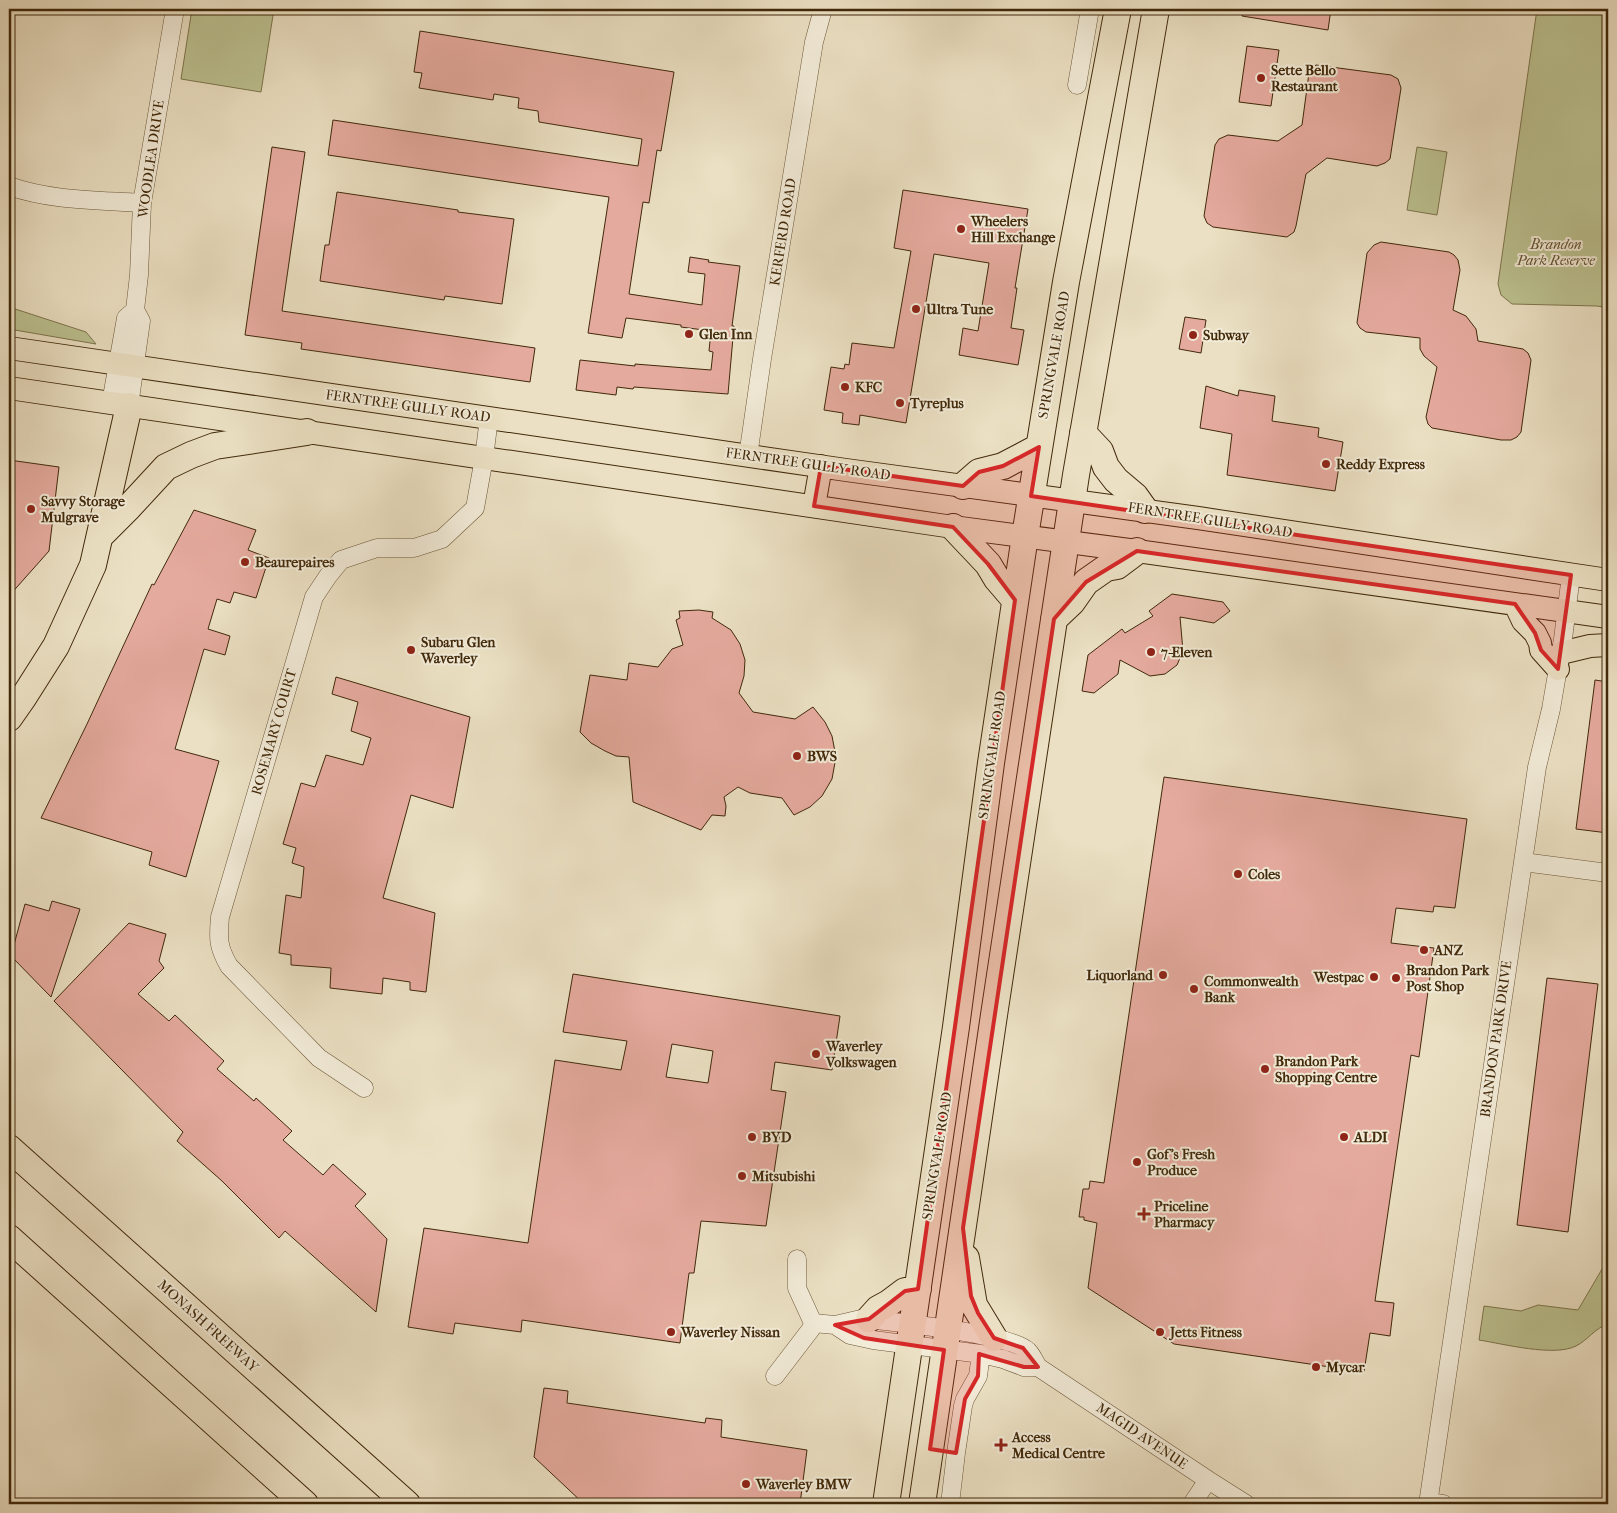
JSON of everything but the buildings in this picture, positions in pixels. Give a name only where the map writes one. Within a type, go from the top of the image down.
[{"type":"highway","name":"SPRINGVALE ROAD","points":[[886,1504],[961,992],[991,762],[1031,496],[1068,274],[1118,9]]},
{"type":"highway","points":[[922,1504],[1072,501],[1156,9]]},
{"type":"highway","points":[[9,718],[24,698],[56,646],[93,565],[101,535],[120,405]]},
{"type":"highway","points":[[101,535],[166,467],[190,455],[215,446],[307,432]]},
{"type":"highway","points":[[1083,433],[1100,451],[1106,466],[1116,480],[1135,496],[1145,510]]},
{"type":"highway","points":[[963,486],[979,472],[1003,466],[1039,447]]},
{"type":"highway","points":[[953,526],[988,564],[997,579],[1015,600]]},
{"type":"highway","points":[[1054,619],[1072,602],[1086,582],[1106,568],[1116,566],[1137,551]]},
{"type":"highway","points":[[961,992],[997,994]]},
{"type":"highway","name":"MONASH FREEWAY","points":[[9,1148],[407,1504]]},
{"type":"highway","points":[[963,1228],[971,1296],[987,1346]]},
{"type":"highway","points":[[9,1238],[305,1504]]},
{"type":"highway","points":[[869,1319],[878,1309],[905,1291],[918,1289]]},
{"type":"main road","name":"FERNTREE GULLY ROAD","points":[[9,348],[748,456],[1145,510],[1608,580]]},
{"type":"main road","points":[[9,388],[953,526],[1608,617]]},
{"type":"main road","points":[[814,506],[821,466]]},
{"type":"main road","points":[[1515,604],[1523,621],[1535,633],[1541,650],[1559,661],[1590,646],[1608,646]]},
{"type":"street","name":"WOODLEA DRIVE","points":[[120,405],[126,364],[141,321],[135,310],[139,275],[142,203],[175,9]]},
{"type":"street","name":"KERFERD ROAD","points":[[748,456],[814,42],[823,9]]},
{"type":"street","points":[[1077,85],[1090,9]]},
{"type":"street","points":[[9,186],[25,192],[51,197],[142,203]]},
{"type":"street","name":"ROSEMARY COURT","points":[[364,1088],[319,1058],[229,966],[220,951],[218,932],[220,917],[314,597],[341,560],[377,548],[414,548],[442,539],[475,508],[489,418]]},
{"type":"street","name":"BRANDON PARK DRIVE","points":[[1433,1504],[1537,767],[1559,661],[1567,611],[1570,575]]},
{"type":"street","points":[[1523,862],[1608,873]]},
{"type":"street","points":[[775,1376],[811,1329],[813,1322],[797,1288],[797,1259]]},
{"type":"street","points":[[813,1322],[836,1325],[869,1319],[911,1335]]},
{"type":"street","points":[[836,1325],[850,1335],[880,1342],[911,1335]]},
{"type":"street","name":"MAGID AVENUE","points":[[911,1335],[987,1346],[1023,1348],[1028,1351],[1038,1367],[1246,1504]]},
{"type":"street","points":[[950,1504],[962,1416],[966,1399],[978,1376],[987,1346]]},
{"type":"street","points":[[930,1449],[956,1453]]},
{"type":"street","points":[[1192,1504],[1208,1480]]},
{"type":"highlighted area","points":[[1039,447],[1031,496],[1571,575],[1558,669],[1541,650],[1535,633],[1515,604],[1137,551],[1086,582],[1054,619],[963,1228],[971,1296],[978,1313],[994,1338],[1023,1348],[1038,1367],[1024,1367],[979,1354],[978,1376],[965,1399],[956,1453],[930,1449],[944,1350],[864,1338],[835,1325],[869,1319],[905,1291],[918,1289],[1015,600],[988,564],[953,527],[814,506],[821,466],[963,486],[979,472],[1003,466]]},
{"type":"green space","points":[[192,9],[274,9],[261,92],[181,79]]},
{"type":"green space","name":"Brandon Park Reserve","points":[[1537,9],[1608,9],[1608,308],[1597,306],[1512,304],[1501,295],[1498,284]]},
{"type":"green space","points":[[1417,147],[1447,152],[1437,215],[1407,210]]},
{"type":"green space","points":[[9,307],[86,332],[96,344],[9,329]]},
{"type":"green space","points":[[1608,1259],[1608,1324],[1599,1328],[1576,1346],[1567,1349],[1542,1350],[1479,1340],[1484,1306],[1521,1311],[1538,1305],[1578,1310]]},
{"type":"place","name":"Sette Bello Restaurant","points":[[1261,78]]},
{"type":"place","name":"Wheelers Hill Exchange","points":[[961,229]]},
{"type":"place","name":"Ultra Tune","points":[[916,309]]},
{"type":"place","name":"Glen Inn","points":[[689,334]]},
{"type":"place","name":"Subway","points":[[1193,335]]},
{"type":"place","name":"KFC","points":[[845,387]]},
{"type":"place","name":"Tyreplus","points":[[900,403]]},
{"type":"place","name":"Reddy Express","points":[[1326,464]]},
{"type":"place","name":"Savvy Storage Mulgrave","points":[[31,509]]},
{"type":"place","name":"Beaurepaires","points":[[245,562]]},
{"type":"place","name":"Subaru Glen Waverley","points":[[411,650]]},
{"type":"place","name":"7-Eleven","points":[[1151,652]]},
{"type":"place","name":"BWS","points":[[797,756]]},
{"type":"place","name":"Coles","points":[[1238,874]]},
{"type":"place","name":"ANZ","points":[[1424,950]]},
{"type":"place","name":"Liquorland","points":[[1163,975]]},
{"type":"place","name":"Westpac","points":[[1374,977]]},
{"type":"place","name":"Brandon Park Post Shop","points":[[1396,978]]},
{"type":"place","name":"Commonwealth Bank","points":[[1194,989]]},
{"type":"place","name":"Waverley Volkswagen","points":[[816,1054]]},
{"type":"place","name":"Brandon Park Shopping Centre","points":[[1265,1069]]},
{"type":"place","name":"BYD","points":[[752,1137]]},
{"type":"place","name":"ALDI","points":[[1344,1137]]},
{"type":"place","name":"Gof's Fresh Produce","points":[[1137,1162]]},
{"type":"place","name":"Mitsubishi","points":[[742,1176]]},
{"type":"place","name":"Priceline Pharmacy","points":[[1144,1214]]},
{"type":"place","name":"Waverley Nissan","points":[[671,1332]]},
{"type":"place","name":"Jetts Fitness","points":[[1160,1332]]},
{"type":"place","name":"Mycar","points":[[1316,1367]]},
{"type":"place","name":"Access Medical Centre","points":[[1001,1445]]},
{"type":"place","name":"Waverley BMW","points":[[746,1484]]}]
